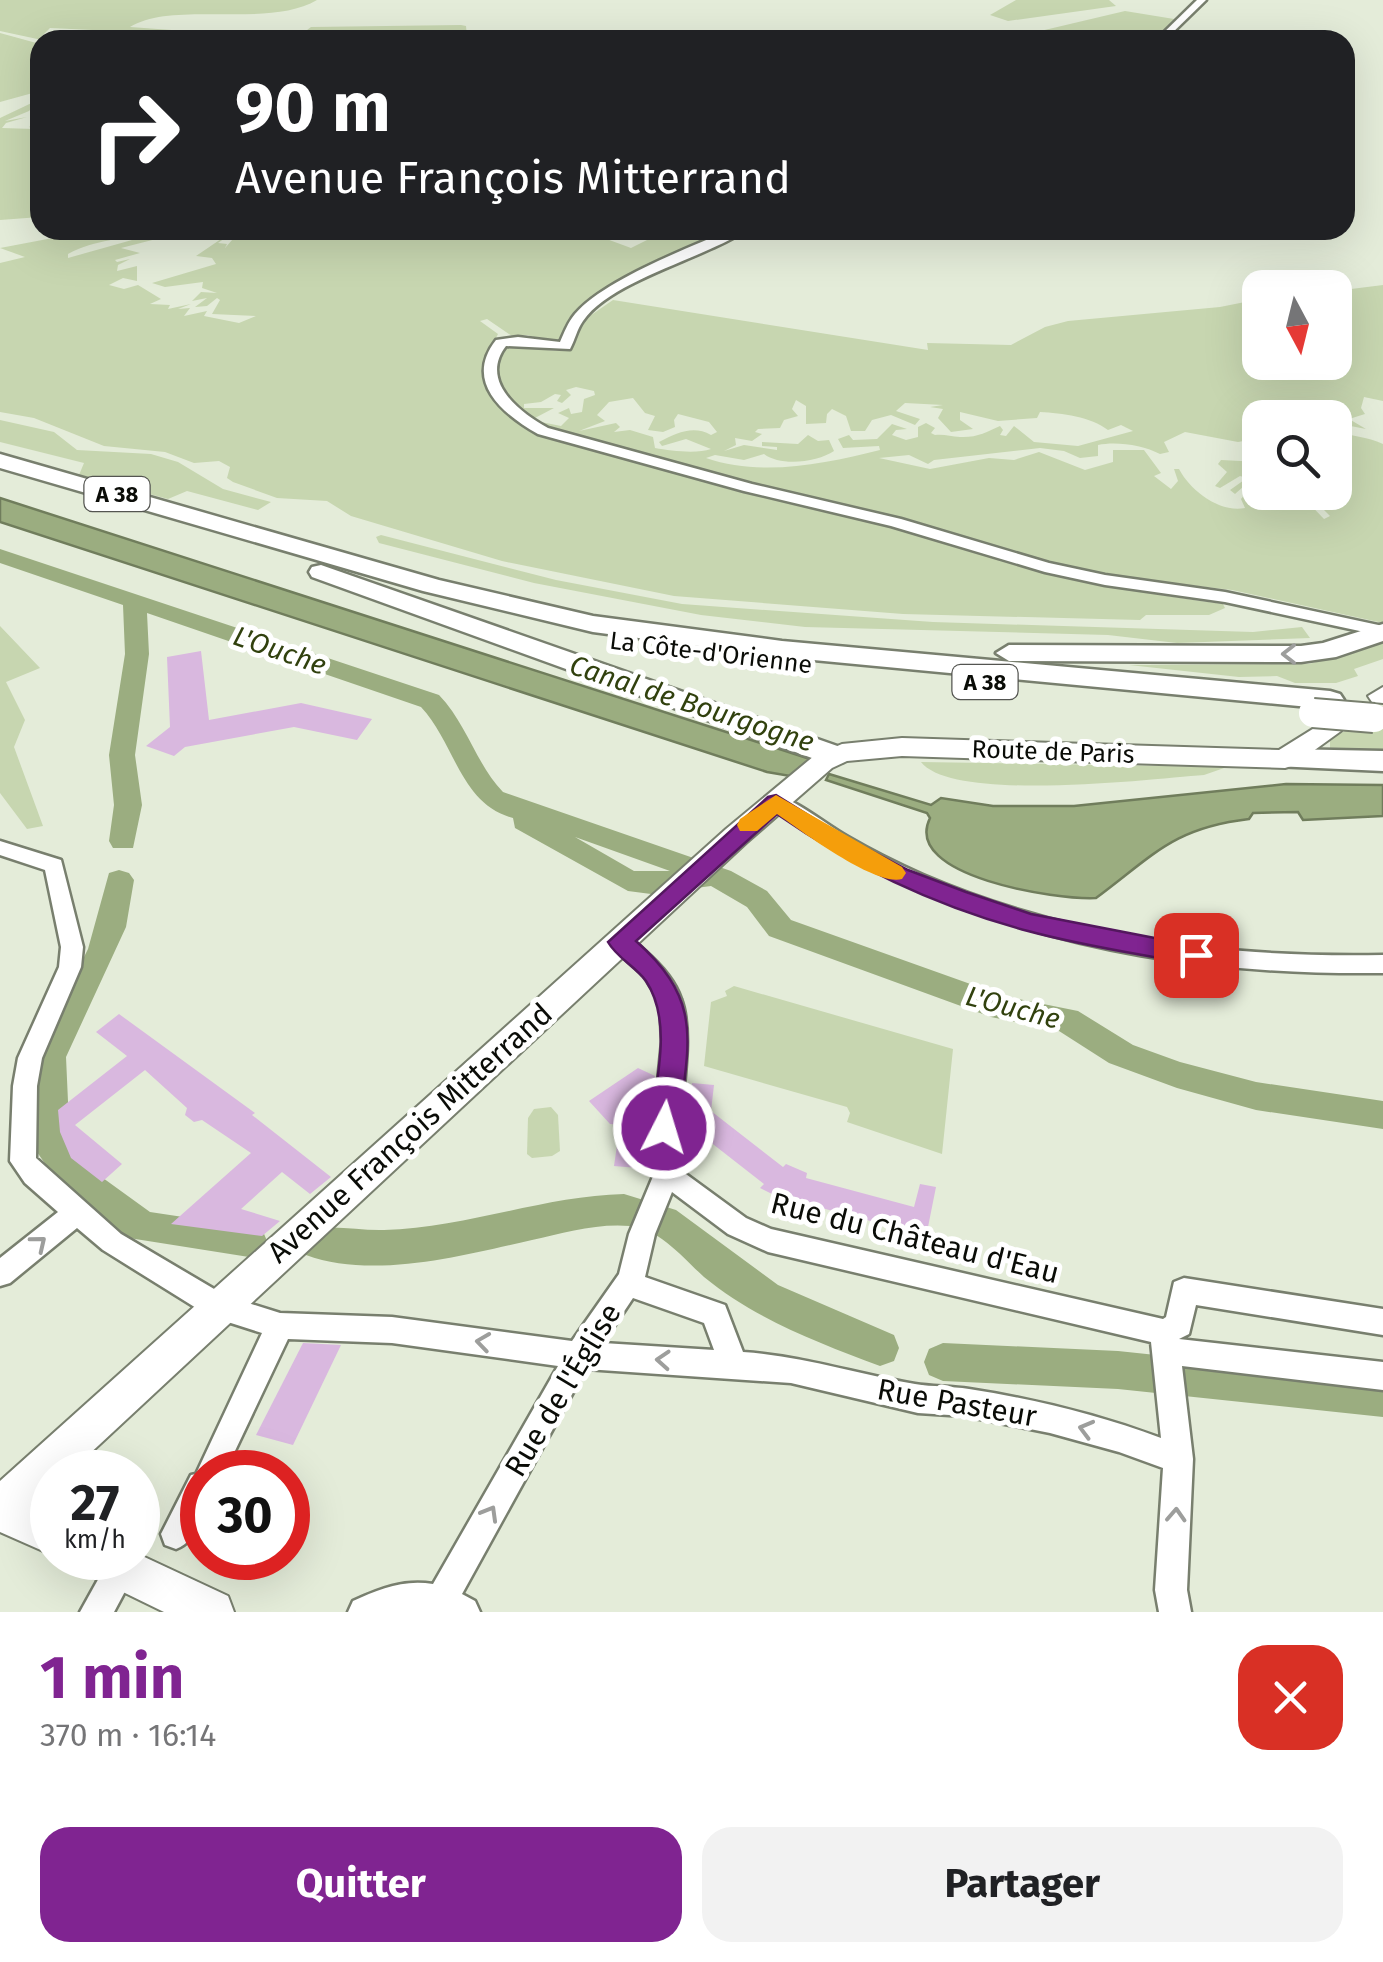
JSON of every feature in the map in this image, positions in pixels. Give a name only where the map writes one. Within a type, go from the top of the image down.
[{"type":"highway","name":"La Côte-d'Orienne","points":[[0,461],[506,606],[656,634],[1325,713]]},
{"type":"highway","name":"La Côte-d'Orienne","points":[[0,472],[501,618],[658,648],[1325,713],[1381,707]]},
{"type":"highway","points":[[266,552],[828,758]]},
{"type":"highway","points":[[782,649],[1301,654],[1383,632]]},
{"type":"highway","points":[[1285,759],[1383,760]]},
{"type":"main road","points":[[1285,759],[1325,713]]},
{"type":"main road","name":"Route de Paris","points":[[828,758],[902,747],[1285,759]]},
{"type":"main road","name":"Avenue François Mitterrand","points":[[0,1509],[628,933],[828,758]]},
{"type":"main road","points":[[0,1509],[30,1523]]},
{"type":"main road","points":[[145,1580],[212,1612]]},
{"type":"street","points":[[1170,30],[1202,0]]},
{"type":"street","points":[[718,240],[672,261],[588,309],[572,326],[565,346],[508,340],[496,348],[492,357],[494,388],[515,415],[544,430],[730,483],[895,522],[1045,567],[1383,632]]},
{"type":"street","points":[[1294,612],[1328,632],[1336,647]]},
{"type":"street","points":[[776,802],[829,839],[899,876],[1030,922],[1133,945],[1262,965],[1383,964]]},
{"type":"street","name":"Rue Pasteur","points":[[0,848],[54,864],[71,957],[64,984],[30,1058],[25,1086],[23,1160],[34,1176],[112,1242],[219,1307],[280,1326],[392,1330],[579,1355],[791,1369],[918,1399],[964,1402],[1050,1419],[1119,1437],[1178,1460]]},
{"type":"street","points":[[628,933],[671,1001],[674,1042],[662,1185]]},
{"type":"street","name":"Rue de l'Église","points":[[364,1612],[407,1598],[453,1605],[579,1355],[628,1284],[662,1185]]},
{"type":"street","name":"Rue du Château d'Eau","points":[[662,1185],[768,1240],[1164,1347],[1383,1376]]},
{"type":"street","points":[[0,1274],[78,1212]]},
{"type":"street","points":[[628,1284],[715,1314],[732,1365]]},
{"type":"street","points":[[1174,1612],[1170,1590],[1178,1460],[1176,1414],[1164,1347],[1179,1325],[1184,1291],[1383,1322]]},
{"type":"street","points":[[221,1450],[280,1326]]},
{"type":"street","points":[[176,1534],[180,1527]]},
{"type":"street","points":[[96,1612],[105,1580]]},
{"type":"shaded area","points":[[0,0],[317,0],[273,13],[170,15],[130,27],[172,30],[50,28],[30,30],[30,37],[0,31]]},
{"type":"shaded area","points":[[1016,0],[1109,0],[1116,6],[1008,21],[990,15]]},
{"type":"shaded area","points":[[1125,11],[1174,19],[1164,30],[1044,30]]},
{"type":"shaded area","points":[[461,25],[466,30],[307,30]]},
{"type":"shaded area","points":[[0,33],[30,41],[30,94],[0,102]]},
{"type":"shaded area","points":[[30,104],[29,111],[5,121],[27,117],[2,128],[30,129],[30,218],[0,220],[0,118]]},
{"type":"shaded area","points":[[42,240],[110,240],[89,245],[68,254],[68,258],[132,240],[152,240],[121,248],[140,253],[115,260],[130,259],[118,265],[117,271],[137,266],[137,281],[123,278],[109,285],[124,289],[138,285],[161,299],[150,304],[170,305],[168,309],[191,304],[178,309],[190,308],[184,316],[207,311],[204,316],[239,323],[256,316],[212,314],[220,300],[217,298],[207,306],[195,307],[207,298],[192,301],[201,292],[217,293],[202,288],[203,282],[165,287],[152,283],[216,264],[212,258],[196,256],[220,240],[218,243],[227,244],[225,248],[232,240],[609,240],[631,248],[647,240],[713,240],[590,303],[572,316],[561,342],[552,344],[528,335],[512,336],[487,319],[480,321],[498,334],[484,371],[493,398],[525,426],[568,443],[847,515],[1027,567],[1223,604],[1225,608],[1209,615],[1146,615],[1140,620],[903,614],[674,596],[502,561],[351,516],[327,501],[277,498],[233,482],[227,478],[230,467],[219,461],[194,463],[165,452],[104,446],[34,418],[0,412],[0,263],[25,257],[0,248]]},
{"type":"shaded area","points":[[1383,285],[1383,401],[1364,397],[1361,408],[1365,414],[1352,418],[1352,400],[1242,400],[1242,441],[1185,432],[1164,442],[1169,452],[1160,454],[1138,446],[1113,443],[1098,445],[1098,456],[1080,458],[1040,448],[934,460],[928,464],[909,455],[879,458],[930,469],[989,458],[1014,460],[1039,452],[1085,470],[1113,462],[1113,450],[1144,450],[1161,473],[1154,476],[1171,489],[1178,481],[1174,469],[1179,469],[1190,485],[1225,507],[1315,510],[1324,519],[1330,516],[1324,510],[1352,510],[1352,435],[1371,439],[1383,444],[1383,623],[1232,590],[1103,575],[1039,562],[897,518],[699,471],[546,429],[536,421],[561,426],[569,418],[558,413],[569,408],[571,414],[582,412],[584,399],[595,395],[594,391],[576,387],[566,390],[571,395],[562,403],[557,401],[561,395],[555,394],[541,402],[524,404],[524,408],[554,408],[533,419],[508,396],[497,367],[508,346],[558,351],[572,347],[581,322],[613,300],[928,350],[927,343],[1011,345],[1045,327],[1068,321],[1242,303],[1242,380],[1352,380],[1352,289]],"holes":[[[633,398],[645,413],[655,416],[648,430],[663,432],[675,427],[678,414],[709,422],[717,432],[711,435],[685,431],[659,442],[662,446],[686,439],[711,449],[691,452],[655,448],[653,437],[630,430],[614,432],[620,427],[616,423],[579,431],[605,421],[597,415],[609,402]],[[796,400],[806,406],[806,424],[826,423],[832,409],[846,416],[851,431],[865,431],[872,420],[891,415],[915,425],[920,419],[896,411],[905,403],[943,405],[930,407],[943,409],[938,418],[951,432],[973,429],[960,420],[960,412],[998,421],[1037,418],[1040,412],[1058,413],[1085,419],[1108,430],[1121,425],[1133,431],[1078,446],[1034,442],[1014,426],[1006,436],[1000,435],[1000,426],[976,436],[960,437],[935,435],[931,433],[935,428],[926,423],[918,427],[918,437],[906,440],[892,435],[896,430],[907,429],[892,424],[877,439],[853,440],[849,435],[838,439],[843,448],[879,446],[880,450],[837,460],[771,468],[706,458],[715,455],[744,460],[764,454],[780,461],[799,462],[834,451],[829,440],[818,441],[808,435],[798,444],[762,442],[762,446],[777,450],[744,445],[724,451],[736,445],[735,438],[752,441],[762,434],[755,432],[758,429],[780,428],[784,420],[798,416],[792,409]]]},
{"type":"shaded area","points":[[0,420],[54,432],[77,450],[151,454],[178,462],[223,489],[271,502],[258,510],[187,491],[168,499],[79,475],[84,463],[0,442]]},
{"type":"shaded area","points":[[1221,460],[1242,461],[1242,477],[1220,488],[1215,486],[1227,472],[1218,464]]},
{"type":"shaded area","points":[[1242,482],[1242,488],[1235,494],[1230,490]]},
{"type":"shaded area","points":[[0,498],[810,759],[790,776],[767,772],[0,522]]},
{"type":"shaded area","points":[[381,535],[556,580],[682,604],[933,622],[1253,632],[1302,627],[1310,638],[1177,643],[1108,635],[805,627],[701,615],[534,583],[379,543],[376,537]]},
{"type":"shaded area","points":[[0,626],[40,668],[6,682],[25,720],[14,747],[43,826],[27,829],[0,793]]},
{"type":"shaded area","points":[[1383,643],[1383,659],[1354,669],[1358,676],[1336,683],[1295,683],[1277,676],[1239,677],[1129,665],[1309,664]]},
{"type":"shaded area","points":[[1359,726],[1383,729],[1383,755],[1330,751],[1330,737]]},
{"type":"shaded area","points":[[921,762],[1227,767],[1204,775],[1010,785],[971,782],[940,774]]},
{"type":"shaded area","points":[[829,774],[931,805],[941,798],[993,806],[1074,806],[1286,784],[1383,785],[1383,816],[1303,820],[1298,812],[1253,813],[1249,819],[1182,837],[1150,856],[1096,898],[1077,898],[1019,889],[960,870],[938,856],[927,838],[927,813],[826,780]]},
{"type":"shaded area","points":[[734,986],[953,1049],[942,1154],[847,1122],[847,1107],[704,1066],[711,1002],[727,996],[725,991]]},
{"type":"shaded area","points":[[551,1107],[558,1115],[560,1151],[532,1158],[527,1154],[528,1118],[534,1109]]},
{"type":"building","points":[[201,651],[209,720],[301,703],[372,719],[357,740],[294,727],[185,747],[174,756],[146,746],[170,727],[167,657]]},
{"type":"building","points":[[119,1014],[255,1113],[252,1115],[331,1177],[310,1194],[282,1172],[241,1209],[280,1221],[262,1236],[171,1224],[251,1153],[202,1120],[194,1122],[185,1115],[187,1108],[145,1070],[75,1125],[122,1164],[102,1182],[71,1158],[60,1132],[58,1110],[127,1056],[96,1032]]},
{"type":"building","points":[[638,1068],[655,1076],[645,1122],[650,1122],[650,1169],[614,1166],[620,1125],[610,1124],[589,1101]]},
{"type":"building","points":[[692,1083],[714,1085],[711,1111],[783,1167],[786,1164],[807,1173],[806,1178],[914,1207],[920,1184],[936,1187],[925,1242],[910,1238],[912,1232],[799,1202],[798,1207],[760,1188],[764,1184],[700,1134],[689,1109]]},
{"type":"building","points":[[303,1343],[341,1345],[293,1445],[256,1435]]},
{"type":"waterway","name":"L'Ouche","points":[[0,556],[134,601]]},
{"type":"waterway","points":[[123,841],[128,805],[122,755],[137,654],[134,601]]},
{"type":"waterway","name":"L'Ouche","points":[[134,601],[430,701],[446,718],[482,786],[494,799],[721,878],[757,899],[780,928],[1002,1008],[1067,1020],[1121,1054],[1177,1075],[1256,1096],[1383,1115]]},
{"type":"waterway","name":"L'Ouche","points":[[525,821],[628,881],[651,884],[705,877]]},
{"type":"waterway","points":[[119,880],[117,904],[103,949],[50,1057],[49,1133],[54,1152],[73,1176],[142,1227],[249,1241]]},
{"type":"waterway","points":[[319,1243],[370,1247],[421,1244],[595,1212],[636,1211],[675,1229],[764,1297],[880,1348]]},
{"type":"waterway","points":[[943,1362],[1118,1370],[1383,1398]]},
{"type":"slow traffic","points":[[749,825],[776,802],[829,839],[894,873]]},
{"type":"route","points":[[664,1128],[674,1042],[671,1001],[652,970],[620,942],[776,802],[829,839],[899,876],[958,899],[1030,922],[1196,955]]},
{"type":"water label","name":"Canal de Bourgogne","points":[[692,703]]}]
